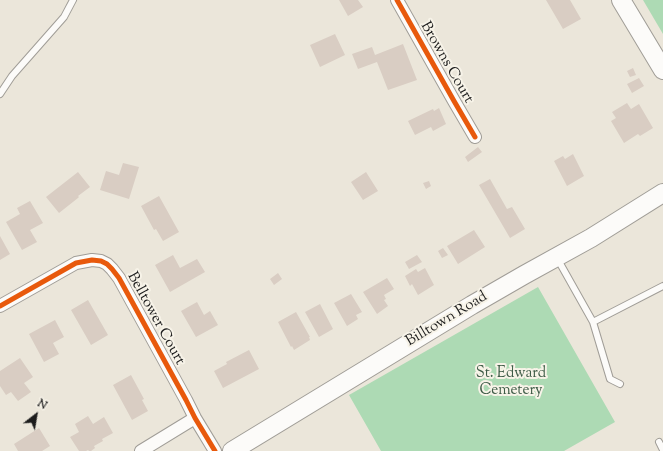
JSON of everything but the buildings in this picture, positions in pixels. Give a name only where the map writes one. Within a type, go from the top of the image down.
[{"type":"main road","points":[[621,0],[663,70]]},
{"type":"main road","name":"Billtown Road","points":[[232,451],[472,305],[591,238],[663,192]]},
{"type":"street","name":"Browns Court","points":[[397,0],[475,137]]},
{"type":"street","name":"Belltower Court","points":[[0,306],[76,263],[92,260],[101,261],[107,264],[119,278],[195,418],[215,451]]},
{"type":"street","points":[[141,451],[195,418]]},
{"type":"lane","points":[[0,94],[12,76],[64,17],[73,0]]},
{"type":"lane","points":[[557,257],[593,322],[610,378],[620,384]]},
{"type":"lane","points":[[593,322],[663,286]]},
{"type":"lane","points":[[659,442],[663,450]]},
{"type":"green space","points":[[643,0],[663,0],[663,34]]},
{"type":"green space","name":"St. Edward Cemetery","points":[[538,287],[615,422],[564,451],[381,451],[349,395]]},
{"type":"cycle path","points":[[397,0],[475,137]]},
{"type":"cycle path","points":[[0,306],[76,263],[92,260],[101,261],[107,264],[119,278],[195,418],[215,451]]}]
